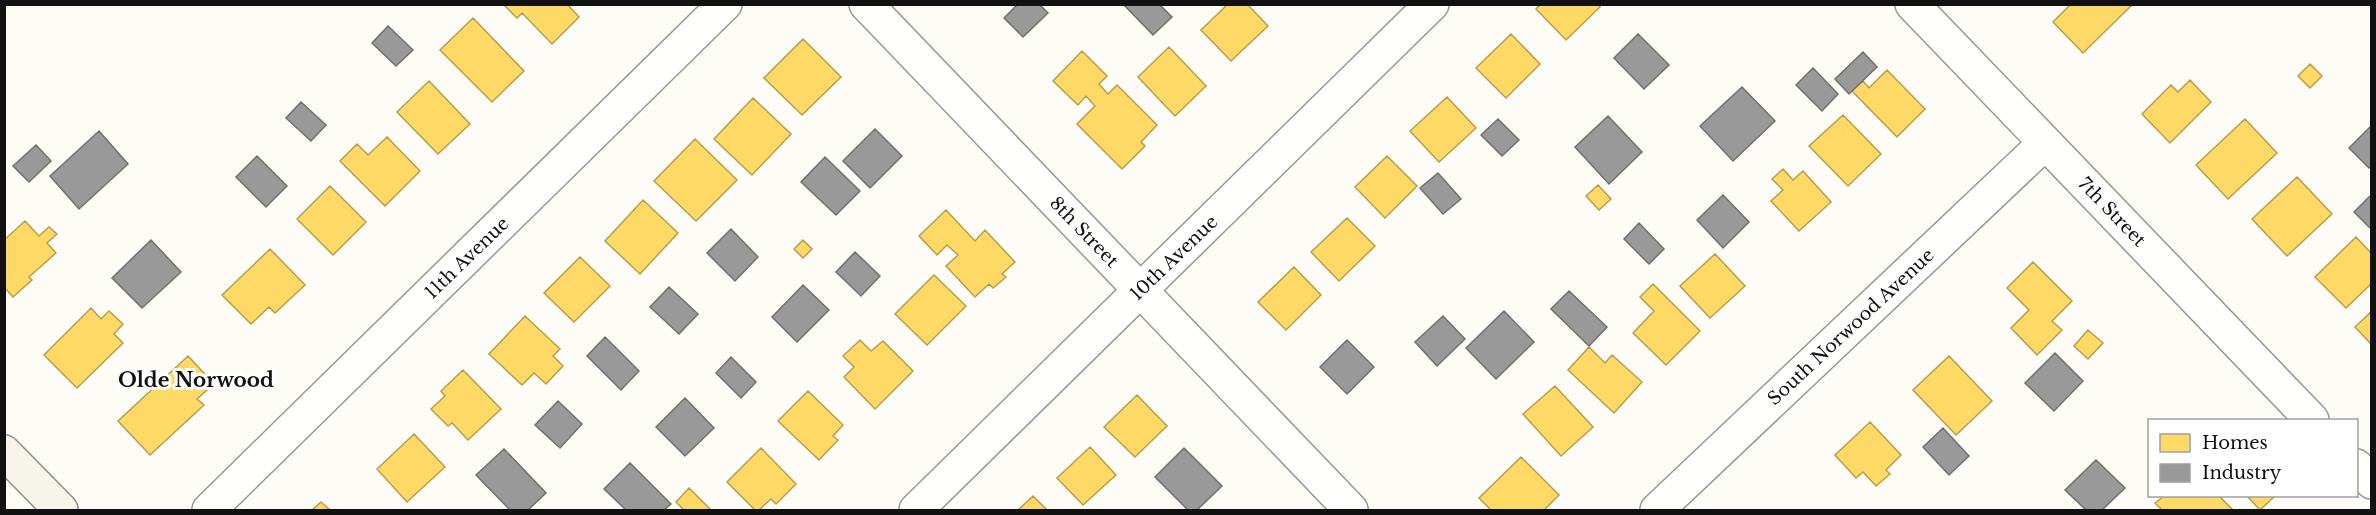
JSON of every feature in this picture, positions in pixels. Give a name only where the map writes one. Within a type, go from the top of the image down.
[{"type":"street","name":"11th Avenue","points":[[209,510],[725,4]]},
{"type":"street","name":"8th Street","points":[[866,4],[1351,510]]},
{"type":"street","name":"10th Avenue","points":[[916,510],[1432,4]]},
{"type":"street","name":"7th Street","points":[[1912,4],[2311,419]]},
{"type":"street","name":"South Norwood Avenue","points":[[1657,510],[2045,143]]},
{"type":"street","points":[[4,452],[61,510]]},
{"type":"street","points":[[2358,468],[2372,482]]},
{"type":"building: Homes","points":[[503,4],[567,4],[579,17],[552,44],[522,13],[517,18]]},
{"type":"building: Homes","points":[[1228,4],[1247,4],[1268,26],[1231,61],[1201,30]]},
{"type":"building: Homes","points":[[1541,4],[1598,4],[1600,7],[1566,40],[1536,9]]},
{"type":"building: Homes","points":[[2071,4],[2133,4],[2083,53],[2053,22]]},
{"type":"building: Homes","points":[[473,18],[524,71],[492,102],[440,50]]},
{"type":"building: Homes","points":[[1511,34],[1540,64],[1506,98],[1476,68]]},
{"type":"building: Homes","points":[[803,39],[841,77],[802,115],[764,78]]},
{"type":"building: Homes","points":[[1169,47],[1206,86],[1175,116],[1138,77]]},
{"type":"building: Homes","points":[[1082,51],[1107,76],[1099,84],[1108,94],[1117,85],[1157,125],[1141,142],[1145,146],[1122,169],[1077,124],[1095,106],[1086,96],[1078,105],[1053,81]]},
{"type":"building: Homes","points":[[2310,64],[2322,76],[2310,88],[2298,76]]},
{"type":"building: Homes","points":[[1887,70],[1925,109],[1897,137],[1852,91],[1863,81],[1869,88]]},
{"type":"building: Homes","points":[[2190,80],[2211,102],[2170,143],[2142,114],[2171,85],[2178,92]]},
{"type":"building: Homes","points":[[429,81],[470,124],[438,154],[397,112]]},
{"type":"building: Homes","points":[[1447,97],[1476,128],[1439,162],[1410,131]]},
{"type":"building: Homes","points":[[753,98],[791,134],[752,175],[714,139]]},
{"type":"building: Homes","points":[[1843,115],[1881,154],[1848,186],[1809,146]]},
{"type":"building: Homes","points":[[2245,119],[2277,153],[2228,199],[2196,165]]},
{"type":"building: Homes","points":[[387,137],[420,171],[385,206],[340,161],[357,144],[368,155]]},
{"type":"building: Homes","points":[[695,139],[737,180],[696,221],[654,181]]},
{"type":"building: Homes","points":[[1387,156],[1417,186],[1385,218],[1355,187]]},
{"type":"building: Homes","points":[[1783,169],[1793,180],[1803,171],[1831,202],[1799,231],[1771,201],[1783,190],[1772,179]]},
{"type":"building: Homes","points":[[2297,177],[2332,214],[2287,256],[2252,219]]},
{"type":"building: Homes","points":[[1598,185],[1611,199],[1599,210],[1586,196]]},
{"type":"building: Homes","points":[[330,186],[366,222],[333,255],[297,219]]},
{"type":"building: Homes","points":[[643,200],[678,233],[640,274],[605,241]]},
{"type":"building: Homes","points":[[946,210],[975,241],[985,230],[1015,262],[1002,274],[1006,277],[993,288],[989,284],[975,297],[946,266],[958,255],[947,245],[937,255],[919,236]]},
{"type":"building: Homes","points":[[1347,218],[1375,246],[1339,281],[1311,252]]},
{"type":"building: Homes","points":[[25,221],[39,236],[49,227],[57,234],[47,243],[56,253],[29,277],[32,280],[13,297],[4,287],[4,240]]},
{"type":"building: Homes","points":[[2356,237],[2372,254],[2372,283],[2346,308],[2315,277]]},
{"type":"building: Homes","points":[[803,240],[812,249],[803,258],[794,249]]},
{"type":"building: Homes","points":[[270,249],[305,285],[275,313],[269,307],[251,324],[222,295]]},
{"type":"building: Homes","points":[[1715,254],[1745,286],[1710,318],[1680,286]]},
{"type":"building: Homes","points":[[580,257],[610,286],[574,322],[544,293]]},
{"type":"building: Homes","points":[[2033,262],[2072,301],[2052,321],[2062,330],[2037,355],[2011,328],[2029,310],[2007,288]]},
{"type":"building: Homes","points":[[1294,267],[1321,295],[1286,330],[1258,302]]},
{"type":"building: Homes","points":[[934,275],[966,306],[927,345],[895,314]]},
{"type":"building: Homes","points":[[1653,284],[1700,331],[1666,365],[1633,333],[1654,311],[1640,297]]},
{"type":"building: Homes","points":[[91,308],[101,319],[109,311],[123,324],[114,334],[123,343],[77,388],[44,355]]},
{"type":"building: Homes","points":[[2372,311],[2372,345],[2355,327]]},
{"type":"building: Homes","points":[[525,316],[560,349],[553,356],[563,366],[546,384],[534,373],[522,385],[489,354]]},
{"type":"building: Homes","points":[[2088,330],[2103,343],[2088,359],[2074,346]]},
{"type":"building: Homes","points":[[860,340],[871,351],[883,341],[913,371],[875,409],[844,377],[854,367],[843,356]]},
{"type":"building: Homes","points":[[1589,347],[1605,363],[1612,355],[1642,382],[1614,413],[1568,370]]},
{"type":"building: Homes","points":[[188,356],[214,384],[197,399],[204,405],[150,455],[118,421]]},
{"type":"building: Homes","points":[[1949,356],[1992,401],[1956,435],[1913,390]]},
{"type":"building: Homes","points":[[463,370],[501,409],[468,440],[452,423],[448,426],[431,409],[445,396],[441,391]]},
{"type":"building: Homes","points":[[1555,386],[1593,427],[1561,456],[1523,414]]},
{"type":"building: Homes","points":[[808,391],[843,425],[833,436],[838,440],[819,460],[778,421]]},
{"type":"building: Homes","points":[[1137,395],[1167,426],[1135,457],[1104,427]]},
{"type":"building: Homes","points":[[1870,422],[1901,455],[1886,470],[1890,474],[1876,486],[1863,472],[1856,478],[1835,455]]},
{"type":"building: Homes","points":[[414,434],[445,467],[407,502],[377,469]]},
{"type":"building: Homes","points":[[1090,447],[1116,475],[1083,505],[1057,478]]},
{"type":"building: Homes","points":[[761,448],[796,484],[776,504],[771,499],[759,510],[755,510],[727,482]]},
{"type":"building: Homes","points":[[1521,457],[1559,495],[1544,510],[1491,510],[1479,498]]},
{"type":"building: Homes","points":[[689,488],[711,510],[684,510],[676,502]]},
{"type":"building: Homes","points":[[1033,496],[1047,510],[1018,510]]},
{"type":"building: Homes","points":[[2163,497],[2220,497],[2233,510],[2162,510],[2155,503]]},
{"type":"building: Homes","points":[[2248,497],[2274,497],[2260,510]]},
{"type":"building: Homes","points":[[321,502],[330,510],[312,510]]},
{"type":"building: Industry","points":[[1018,4],[1039,4],[1048,13],[1023,37],[1004,18]]},
{"type":"building: Industry","points":[[1123,4],[1159,4],[1172,17],[1153,35]]},
{"type":"building: Industry","points":[[388,26],[413,50],[396,66],[372,43]]},
{"type":"building: Industry","points":[[1638,34],[1669,65],[1644,89],[1614,58]]},
{"type":"building: Industry","points":[[1863,52],[1877,67],[1849,94],[1835,79]]},
{"type":"building: Industry","points":[[1813,68],[1838,94],[1822,111],[1796,85]]},
{"type":"building: Industry","points":[[1742,87],[1775,121],[1733,161],[1700,126]]},
{"type":"building: Industry","points":[[301,102],[326,125],[311,141],[286,118]]},
{"type":"building: Industry","points":[[1608,116],[1642,152],[1609,184],[1575,147]]},
{"type":"building: Industry","points":[[1498,119],[1519,140],[1502,156],[1481,135]]},
{"type":"building: Industry","points":[[2372,125],[2372,165],[2369,168],[2349,148]]},
{"type":"building: Industry","points":[[875,129],[902,156],[870,188],[843,161]]},
{"type":"building: Industry","points":[[99,131],[128,164],[79,209],[50,176]]},
{"type":"building: Industry","points":[[36,145],[51,161],[29,182],[13,166]]},
{"type":"building: Industry","points":[[257,156],[287,186],[266,207],[236,177]]},
{"type":"building: Industry","points":[[825,157],[860,191],[836,215],[801,182]]},
{"type":"building: Industry","points":[[1438,173],[1461,199],[1443,214],[1420,188]]},
{"type":"building: Industry","points":[[2372,194],[2372,230],[2354,212]]},
{"type":"building: Industry","points":[[1723,195],[1749,222],[1723,248],[1697,220]]},
{"type":"building: Industry","points":[[1639,223],[1664,249],[1649,264],[1624,239]]},
{"type":"building: Industry","points":[[731,229],[758,257],[735,281],[707,253]]},
{"type":"building: Industry","points":[[151,240],[181,272],[142,308],[112,278]]},
{"type":"building: Industry","points":[[855,252],[880,276],[861,296],[836,272]]},
{"type":"building: Industry","points":[[803,285],[829,310],[797,342],[772,317]]},
{"type":"building: Industry","points":[[669,287],[698,314],[679,334],[650,307]]},
{"type":"building: Industry","points":[[1569,291],[1607,327],[1589,346],[1551,309]]},
{"type":"building: Industry","points":[[1504,311],[1534,342],[1496,379],[1466,348]]},
{"type":"building: Industry","points":[[1443,316],[1465,339],[1437,366],[1415,342]]},
{"type":"building: Industry","points":[[605,337],[639,371],[621,390],[587,356]]},
{"type":"building: Industry","points":[[1347,340],[1374,367],[1347,394],[1320,367]]},
{"type":"building: Industry","points":[[2055,353],[2083,381],[2054,411],[2025,383]]},
{"type":"building: Industry","points":[[731,357],[756,382],[741,398],[716,373]]},
{"type":"building: Industry","points":[[685,398],[714,428],[685,456],[656,427]]},
{"type":"building: Industry","points":[[558,401],[582,424],[560,448],[535,425]]},
{"type":"building: Industry","points":[[1943,428],[1969,456],[1949,475],[1923,447]]},
{"type":"building: Industry","points":[[1184,448],[1222,486],[1197,510],[1188,510],[1155,477]]},
{"type":"building: Industry","points":[[504,449],[546,493],[528,510],[510,510],[476,475]]},
{"type":"building: Industry","points":[[2096,460],[2125,488],[2102,510],[2086,510],[2065,490]]},
{"type":"building: Industry","points":[[630,463],[671,504],[664,510],[626,510],[604,489]]},
{"type":"district","name":"Olde Norwood","points":[[196,380]]}]
